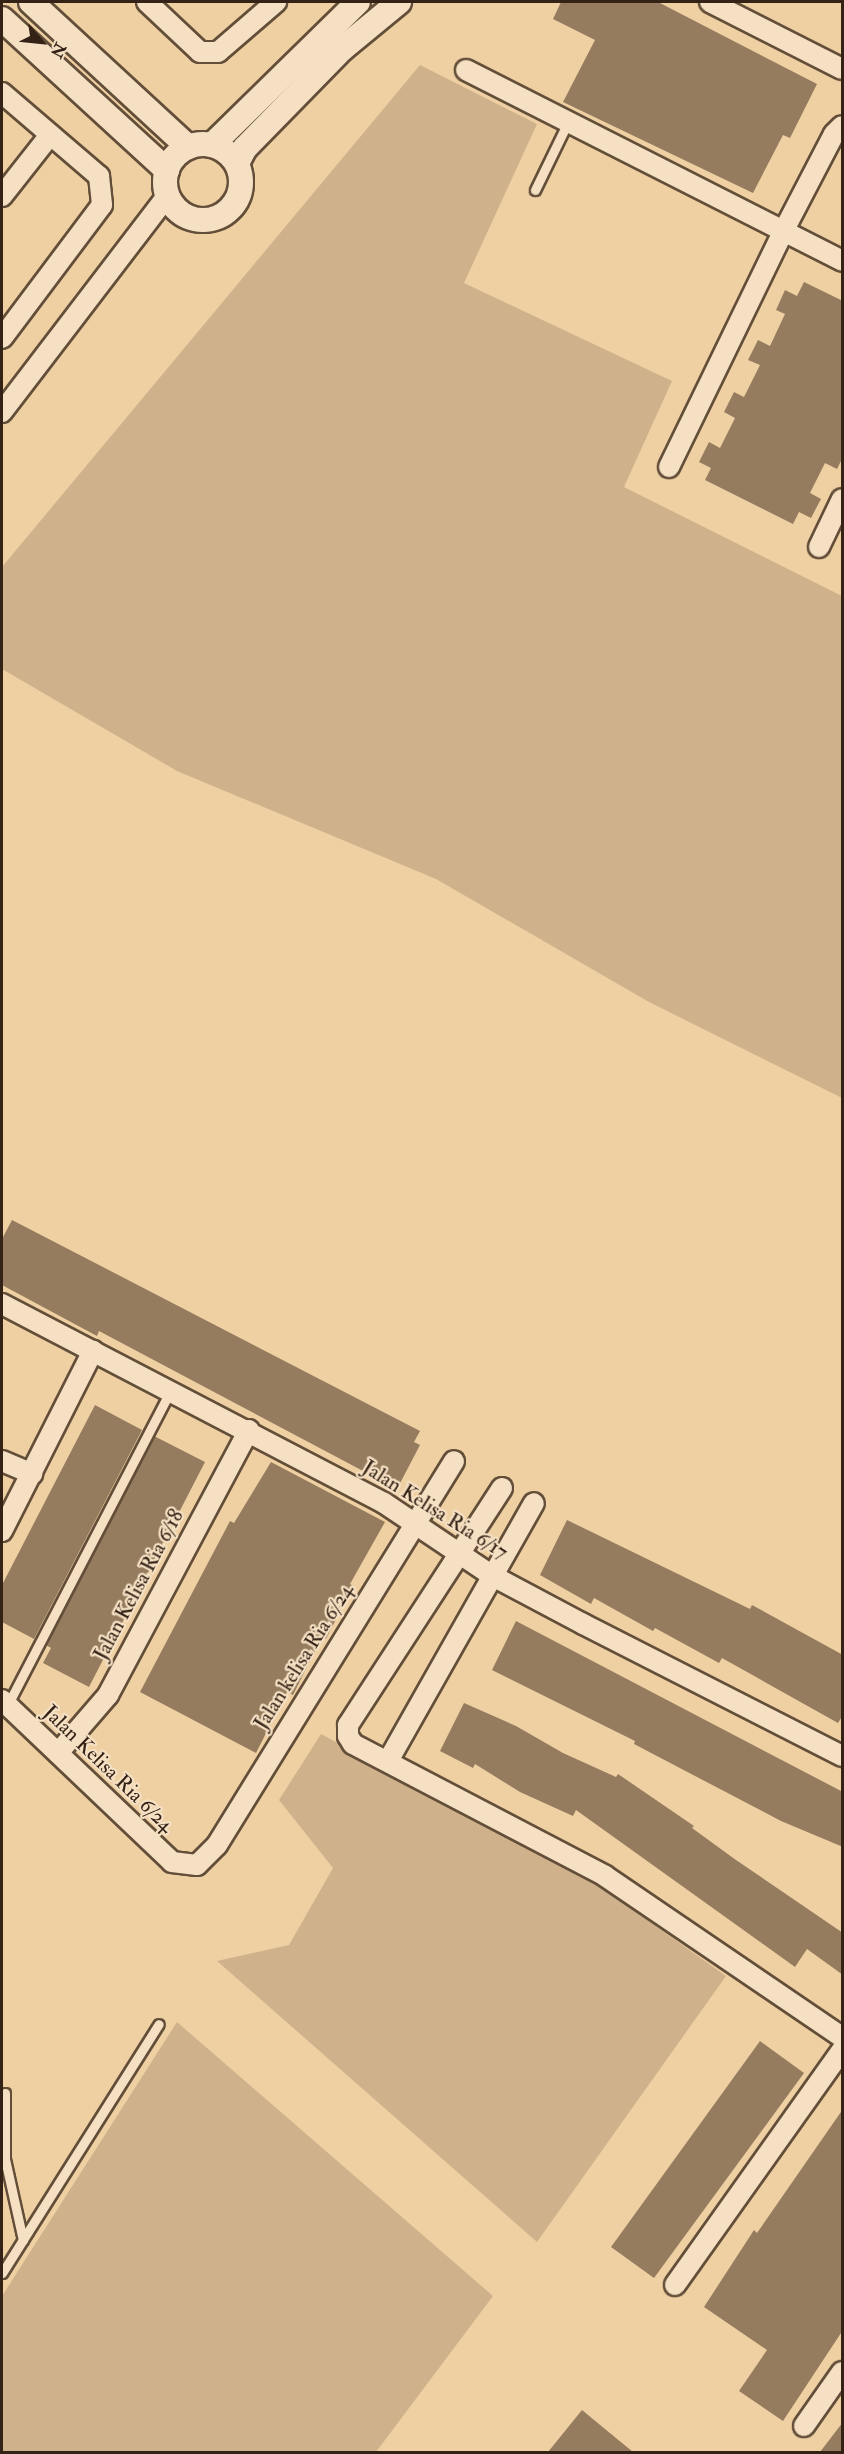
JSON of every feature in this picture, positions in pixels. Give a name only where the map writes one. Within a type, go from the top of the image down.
[{"type":"street","points":[[31,2],[188,147]]},
{"type":"street","points":[[147,2],[200,52],[218,52],[276,2]]},
{"type":"street","points":[[212,145],[319,36],[358,2]]},
{"type":"street","points":[[237,163],[245,148],[342,49],[399,2]]},
{"type":"street","points":[[722,4],[843,69]]},
{"type":"street","points":[[2,19],[166,170]]},
{"type":"street","points":[[466,70],[843,261]]},
{"type":"street","points":[[2,93],[99,176],[102,205],[2,338]]},
{"type":"street","points":[[669,467],[783,232],[834,134],[843,126]]},
{"type":"street","points":[[2,196],[50,135]]},
{"type":"street","points":[[212,145],[229,153],[237,163],[241,188],[233,205],[219,217],[194,220],[183,215],[167,196],[166,170],[172,159],[188,147],[212,145]]},
{"type":"street","points":[[2,412],[167,196]]},
{"type":"street","points":[[819,547],[843,499]]},
{"type":"street","name":"Jalan Kelisa Ria 6/17","points":[[2,1304],[249,1430],[416,1522],[491,1575],[843,1756]]},
{"type":"street","points":[[2,1531],[93,1351]]},
{"type":"street","name":"Jalan Kelisa Ria 6/18","points":[[58,1753],[108,1695],[249,1430]]},
{"type":"street","points":[[2,1461],[32,1474]]},
{"type":"street","name":"Jalan kelisa Ria 6/24","points":[[185,1866],[206,1860],[217,1845],[454,1461]]},
{"type":"street","points":[[502,1488],[458,1552],[348,1725],[348,1736],[353,1744],[605,1876],[843,2037]]},
{"type":"street","points":[[388,1761],[491,1575],[534,1503]]},
{"type":"street","name":"Jalan Kelisa Ria 6/24","points":[[4,1703],[165,1855],[185,1866]]},
{"type":"street","points":[[675,2285],[843,2050]]},
{"type":"street","points":[[804,2426],[843,2372]]},
{"type":"lane","points":[[535,190],[568,122]]},
{"type":"lane","points":[[4,1703],[170,1390]]},
{"type":"lane","points":[[2,2273],[159,2024]]},
{"type":"lane","points":[[5,2092],[8,2183],[23,2240]]},
{"type":"shaded area","points":[[420,65],[537,124],[464,283],[672,381],[624,487],[842,596],[842,1098],[649,1002],[436,879],[177,771],[2,669],[2,567]]},
{"type":"shaded area","points":[[321,1734],[591,1880],[726,1976],[537,2242],[217,1961],[289,1945],[333,1868],[279,1800]]},
{"type":"shaded area","points":[[177,2022],[493,2296],[376,2452],[2,2452],[2,2296]]},
{"type":"building","points":[[561,2],[658,2],[817,84],[790,138],[783,135],[753,193],[563,102],[595,40],[553,19]]},
{"type":"building","points":[[804,282],[843,301],[843,457],[837,469],[825,463],[810,493],[821,499],[811,518],[799,512],[793,524],[705,480],[711,468],[699,462],[709,442],[720,448],[735,418],[724,412],[734,392],[744,397],[760,365],[748,360],[758,340],[770,346],[785,314],[776,310],[785,290],[797,296]]},
{"type":"building","points":[[12,1220],[420,1431],[414,1442],[420,1445],[397,1489],[99,1331],[97,1336],[2,1285],[2,1239]]},
{"type":"building","points":[[95,1405],[142,1430],[34,1639],[2,1622],[2,1585]]},
{"type":"building","points":[[154,1436],[205,1462],[89,1687],[43,1663],[51,1648],[46,1645]]},
{"type":"building","points":[[271,1462],[385,1522],[350,1584],[353,1586],[326,1639],[322,1637],[293,1695],[287,1692],[256,1753],[140,1692],[230,1521],[234,1523]]},
{"type":"building","points":[[567,1520],[750,1609],[752,1605],[843,1655],[843,1715],[838,1723],[722,1658],[719,1663],[655,1628],[653,1631],[594,1598],[591,1604],[540,1575]]},
{"type":"building","points":[[516,1621],[843,1792],[843,1847],[781,1821],[634,1744],[635,1741],[492,1670]]},
{"type":"building","points":[[464,1703],[516,1726],[563,1753],[616,1777],[618,1774],[694,1826],[692,1828],[736,1860],[843,1933],[843,1975],[807,1949],[795,1967],[576,1810],[573,1816],[520,1792],[475,1764],[473,1768],[440,1751]]},
{"type":"building","points":[[760,2041],[804,2073],[654,2278],[611,2247]]},
{"type":"building","points":[[843,2109],[843,2330],[783,2421],[739,2391],[767,2350],[704,2307],[754,2230],[757,2233]]},
{"type":"building","points":[[582,2410],[605,2429],[633,2452],[548,2452]]},
{"type":"building","points":[[843,2422],[843,2452],[820,2452]]}]
